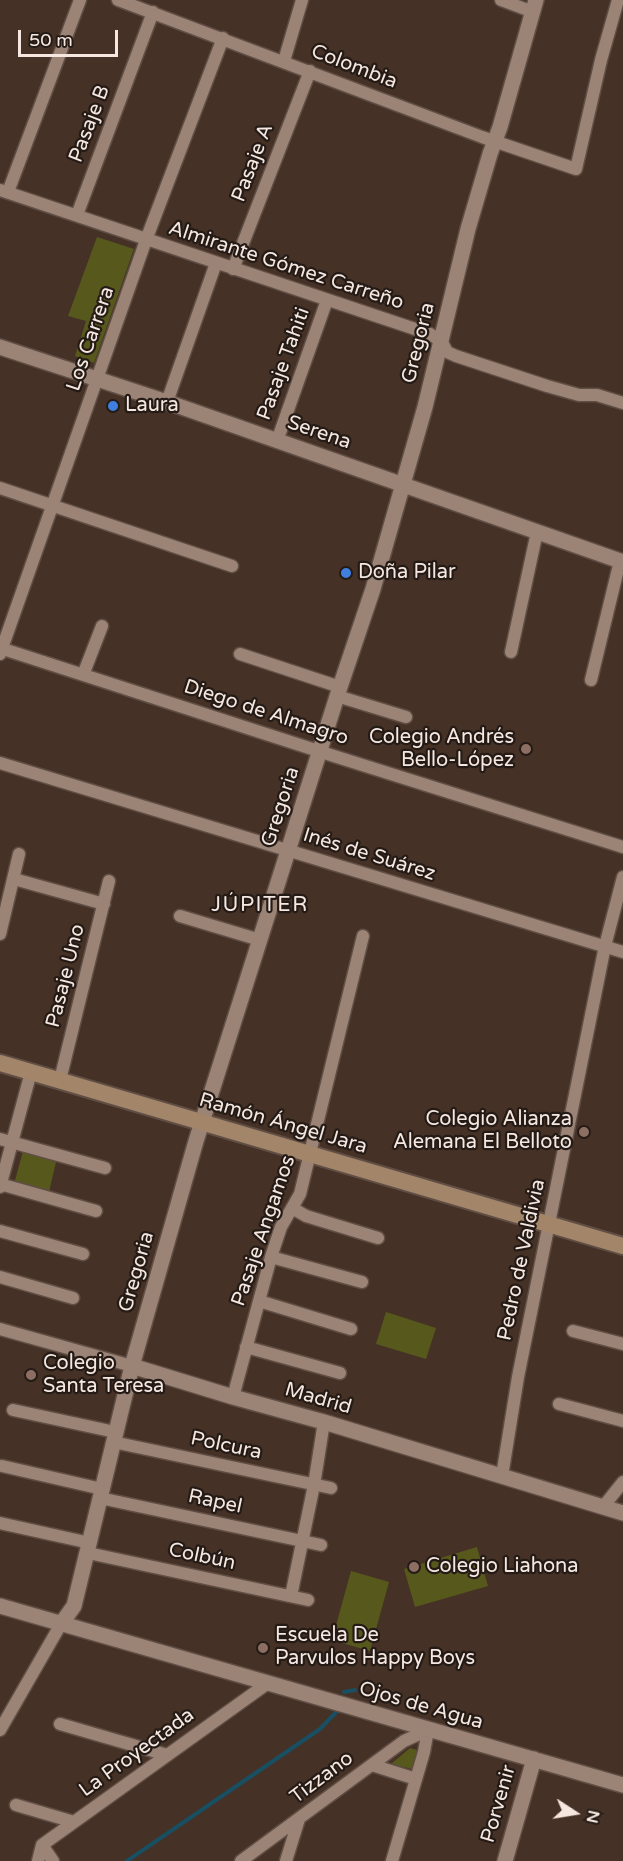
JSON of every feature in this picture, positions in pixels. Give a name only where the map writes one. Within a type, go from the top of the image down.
[{"type":"main road","name":"Ramón Ángel Jara","points":[[0,1063],[623,1246]]},
{"type":"street","points":[[4,191],[80,0]]},
{"type":"street","name":"Colombia","points":[[118,0],[494,141],[576,169],[601,60],[618,0]]},
{"type":"street","points":[[284,61],[302,0]]},
{"type":"street","points":[[501,0],[534,6]]},
{"type":"street","name":"Gregoria","points":[[61,1623],[74,1606],[132,1366],[202,1121],[373,589],[404,485],[442,342],[468,229],[534,6]]},
{"type":"street","name":"Pasaje B","points":[[76,216],[153,12]]},
{"type":"street","name":"Los Carrera","points":[[1,650],[146,240],[223,38]]},
{"type":"street","name":"Pasaje A","points":[[233,269],[310,71]]},
{"type":"street","name":"Almirante Gómez Carreño","points":[[4,191],[430,334],[442,342],[447,352],[456,356],[547,387],[579,395],[597,395],[623,403]]},
{"type":"street","points":[[167,402],[216,263]]},
{"type":"street","name":"Pasaje Tahiti","points":[[276,441],[327,300]]},
{"type":"street","name":"Serena","points":[[0,347],[167,402],[621,562]]},
{"type":"street","points":[[0,488],[232,566]]},
{"type":"street","points":[[511,652],[537,532]]},
{"type":"street","points":[[591,680],[621,562]]},
{"type":"street","points":[[83,675],[102,626]]},
{"type":"street","name":"Diego de Almagro","points":[[1,650],[623,847]]},
{"type":"street","points":[[240,654],[406,717]]},
{"type":"street","name":"Inés de Suárez","points":[[0,763],[623,952]]},
{"type":"street","points":[[0,934],[19,854]]},
{"type":"street","name":"Pedro de Valdivia","points":[[502,1476],[518,1377],[605,946],[623,877]]},
{"type":"street","points":[[14,879],[104,904]]},
{"type":"street","name":"Pasaje Uno","points":[[60,1080],[109,881]]},
{"type":"street","points":[[180,916],[260,940]]},
{"type":"street","name":"Pasaje Angamos","points":[[233,1397],[271,1257],[281,1227],[300,1194],[363,936]]},
{"type":"street","points":[[31,1072],[6,1140],[0,1185],[96,1211]]},
{"type":"street","points":[[6,1140],[105,1168]]},
{"type":"street","points":[[292,1208],[306,1216],[378,1238]]},
{"type":"street","points":[[0,1231],[83,1254]]},
{"type":"street","points":[[271,1257],[362,1282]]},
{"type":"street","points":[[0,1277],[73,1298]]},
{"type":"street","points":[[259,1301],[351,1329]]},
{"type":"street","name":"Madrid","points":[[0,1329],[324,1422],[623,1513]]},
{"type":"street","points":[[573,1330],[623,1344]]},
{"type":"street","points":[[246,1347],[340,1373]]},
{"type":"street","points":[[559,1404],[623,1420]]},
{"type":"street","name":"Polcura","points":[[13,1410],[114,1437],[331,1488]]},
{"type":"street","points":[[291,1596],[314,1485],[324,1422]]},
{"type":"street","name":"Rapel","points":[[2,1466],[101,1494],[321,1545]]},
{"type":"street","points":[[603,1507],[623,1482]]},
{"type":"street","name":"Colbún","points":[[0,1523],[89,1548],[308,1600]]},
{"type":"street","name":"Ojos de Agua","points":[[0,1606],[623,1785]]},
{"type":"street","points":[[0,1730],[61,1623]]},
{"type":"street","name":"La Proyectada","points":[[42,1845],[268,1683]]},
{"type":"street","points":[[60,1724],[168,1755]]},
{"type":"street","points":[[392,1861],[428,1730]]},
{"type":"street","name":"Tizzano","points":[[241,1861],[404,1740],[428,1730]]},
{"type":"street","name":"Porvenir","points":[[505,1861],[534,1759]]},
{"type":"street","points":[[372,1765],[416,1779]]},
{"type":"street","points":[[16,1806],[74,1822]]},
{"type":"street","points":[[286,1861],[299,1819]]},
{"type":"street","points":[[38,1861],[42,1845]]},
{"type":"street","points":[[42,1845],[53,1861]]},
{"type":"shaded area","points":[[97,237],[134,249],[94,363],[75,356],[86,321],[68,316]]},
{"type":"shaded area","points":[[23,1151],[56,1162],[49,1192],[14,1184]]},
{"type":"shaded area","points":[[386,1312],[436,1328],[426,1359],[376,1344]]},
{"type":"shaded area","points":[[477,1547],[488,1586],[415,1607],[404,1569]]},
{"type":"shaded area","points":[[351,1571],[389,1582],[370,1651],[332,1640]]},
{"type":"shaded area","points":[[410,1748],[417,1750],[412,1769],[391,1764]]},
{"type":"waterway","points":[[344,1692],[355,1690]]},
{"type":"waterway","points":[[127,1861],[320,1729],[340,1708]]},
{"type":"place","name":"Laura","points":[[113,406]]},
{"type":"place","name":"Doña Pilar","points":[[346,573]]},
{"type":"place","name":"Colegio Andrés Bello-López","points":[[526,749]]},
{"type":"place","name":"Colegio Alianza Alemana El Belloto","points":[[584,1132]]},
{"type":"place","name":"Colegio Santa Teresa","points":[[31,1375]]},
{"type":"place","name":"Colegio Liahona","points":[[414,1567]]},
{"type":"place","name":"Escuela De Parvulos Happy Boys","points":[[263,1648]]},
{"type":"district","name":"JÚPITER","points":[[260,905]]}]
